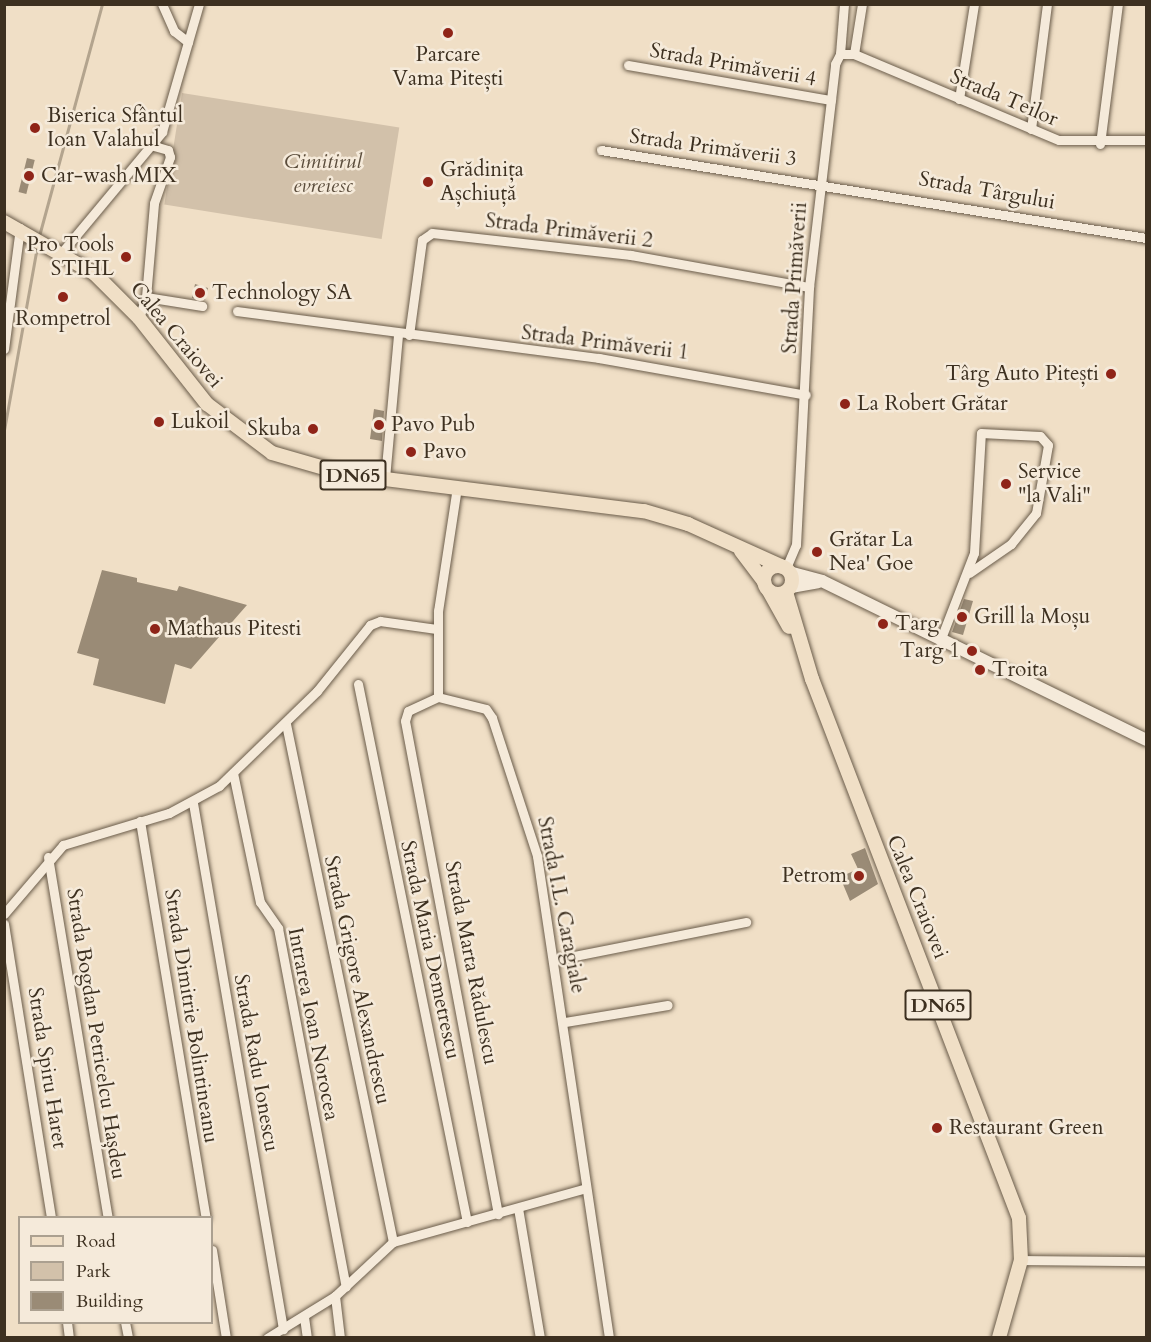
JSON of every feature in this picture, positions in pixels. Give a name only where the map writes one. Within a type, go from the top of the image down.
[{"type":"main road","name":"Calea Craiovei","points":[[4,222],[63,251],[139,318],[203,400],[253,442],[315,468],[644,511],[688,524],[786,569]]},
{"type":"main road","name":"Calea Craiovei","points":[[740,549],[766,586],[799,644],[1008,1182],[1019,1218],[1021,1260],[999,1338]]},
{"type":"main road","points":[[822,581],[788,590],[766,586],[769,569],[786,569],[822,581],[940,641],[1146,740]]},
{"type":"main road","name":"DN65","points":[[786,569],[788,590]]},
{"type":"main road","name":"Calea Craiovei","points":[[788,590],[799,644]]},
{"type":"street","points":[[162,4],[174,31],[188,42]]},
{"type":"street","points":[[63,251],[153,146],[199,4]]},
{"type":"street","name":"Strada Primăverii","points":[[786,569],[796,545],[806,395],[809,287],[831,100],[840,54],[844,4]]},
{"type":"street","points":[[840,54],[854,54],[861,4]]},
{"type":"street","points":[[959,99],[974,4]]},
{"type":"street","points":[[1031,129],[1047,4]]},
{"type":"street","points":[[1100,144],[1118,4]]},
{"type":"street","name":"Strada Teilor","points":[[854,54],[1059,140],[1100,144],[1146,140]]},
{"type":"street","name":"Strada Primăverii 4","points":[[628,65],[831,100]]},
{"type":"street","points":[[139,318],[146,297],[154,202],[170,157],[168,150],[153,146]]},
{"type":"street","name":"Strada Primăverii 3","points":[[601,150],[821,182]]},
{"type":"street","name":"Strada Târgului","points":[[821,182],[1146,238]]},
{"type":"street","points":[[4,349],[24,230]]},
{"type":"street","name":"Strada Primăverii 2","points":[[409,335],[422,240],[432,233],[631,255],[809,287]]},
{"type":"street","points":[[146,297],[202,306]]},
{"type":"street","name":"Strada Primăverii 1","points":[[237,311],[398,334],[678,369],[806,395]]},
{"type":"street","points":[[385,478],[398,334]]},
{"type":"street","points":[[940,641],[969,573],[981,433],[1040,436],[1048,445],[1036,513],[1011,544],[969,573]]},
{"type":"street","points":[[438,697],[436,629],[457,487]]},
{"type":"street","points":[[4,914],[48,857],[85,836],[194,803],[233,773],[286,724],[370,625],[380,621],[436,629]]},
{"type":"street","name":"Strada Maria Demetrescu","points":[[358,684],[467,1222]]},
{"type":"street","name":"Strada Marta Rădulescu","points":[[438,697],[408,711],[405,721],[498,1214]]},
{"type":"street","name":"Strada I.L. Caragiale","points":[[438,697],[486,709],[495,725],[537,856],[565,1022],[586,1188],[609,1338]]},
{"type":"street","name":"Strada Grigore Alexandrescu","points":[[286,724],[393,1242]]},
{"type":"street","name":"Intrarea Ioan Norocea","points":[[233,773],[260,902],[278,928],[346,1287]]},
{"type":"street","name":"Strada Radu Ionescu","points":[[194,803],[282,1329]]},
{"type":"street","name":"Strada Dimitrie Bolintineanu","points":[[140,821],[206,1216]]},
{"type":"street","name":"Strada Bogdan Petricelcu Hașdeu","points":[[48,857],[108,1216]]},
{"type":"street","points":[[555,960],[746,922]]},
{"type":"street","name":"Strada Spiru Haret","points":[[4,924],[51,1216]]},
{"type":"street","points":[[565,1022],[668,1005]]},
{"type":"street","points":[[267,1338],[304,1317],[346,1287],[393,1242],[586,1188]]},
{"type":"street","points":[[518,1208],[540,1338]]},
{"type":"street","points":[[213,1256],[226,1338]]},
{"type":"street","points":[[1021,1260],[1146,1261]]},
{"type":"street","points":[[334,1296],[340,1338]]},
{"type":"street","points":[[304,1317],[307,1338]]},
{"type":"green space","name":"Cimitirul evreiesc","points":[[182,93],[399,127],[382,239],[164,205]]},
{"type":"building","name":"Car-wash MIX","points":[[27,158],[35,160],[26,194],[19,192]]},
{"type":"building","name":"Technology SA","points":[[195,284],[208,288],[205,300],[192,298]]},
{"type":"building","name":"Pavo Pub","points":[[374,409],[384,411],[382,441],[370,439]]},
{"type":"building","name":"Mathaus Pitesti","points":[[102,570],[137,578],[137,582],[177,591],[179,586],[247,605],[191,669],[175,664],[165,704],[93,685],[99,659],[77,653]]},
{"type":"building","name":"Grill la Moșu","points":[[964,599],[973,601],[963,635],[952,632]]},
{"type":"building","name":"Petrom","points":[[865,848],[878,884],[850,901],[840,877],[858,869],[851,854]]},
{"type":"waterway","points":[[39,236],[102,4]]},
{"type":"waterway","points":[[4,430],[37,246]]},
{"type":"place","name":"Parcare Vama Pitești","points":[[448,33]]},
{"type":"place","name":"Biserica Sfântul Ioan Valahul","points":[[35,128]]},
{"type":"place","name":"Car-wash MIX","points":[[29,176]]},
{"type":"place","name":"Grădinița Așchiuță","points":[[428,182]]},
{"type":"place","name":"Pro Tools STIHL","points":[[126,257]]},
{"type":"place","name":"Technology SA","points":[[200,293]]},
{"type":"place","name":"Rompetrol","points":[[63,297]]},
{"type":"place","name":"Târg Auto Pitești","points":[[1111,374]]},
{"type":"place","name":"La Robert Grătar","points":[[845,404]]},
{"type":"place","name":"Lukoil","points":[[159,422]]},
{"type":"place","name":"Pavo Pub","points":[[379,425]]},
{"type":"place","name":"Skuba","points":[[313,429]]},
{"type":"place","name":"Pavo","points":[[411,452]]},
{"type":"place","name":"Service \"la Vali\"","points":[[1006,484]]},
{"type":"place","name":"Grătar La Nea' Goe","points":[[817,552]]},
{"type":"place","name":"Grill la Moșu","points":[[962,617]]},
{"type":"place","name":"Targ","points":[[883,624]]},
{"type":"place","name":"Mathaus Pitesti","points":[[155,629]]},
{"type":"place","name":"Targ 1","points":[[972,651]]},
{"type":"place","name":"Troita","points":[[980,670]]},
{"type":"place","name":"Petrom","points":[[859,876]]},
{"type":"place","name":"Restaurant Green","points":[[937,1128]]}]
